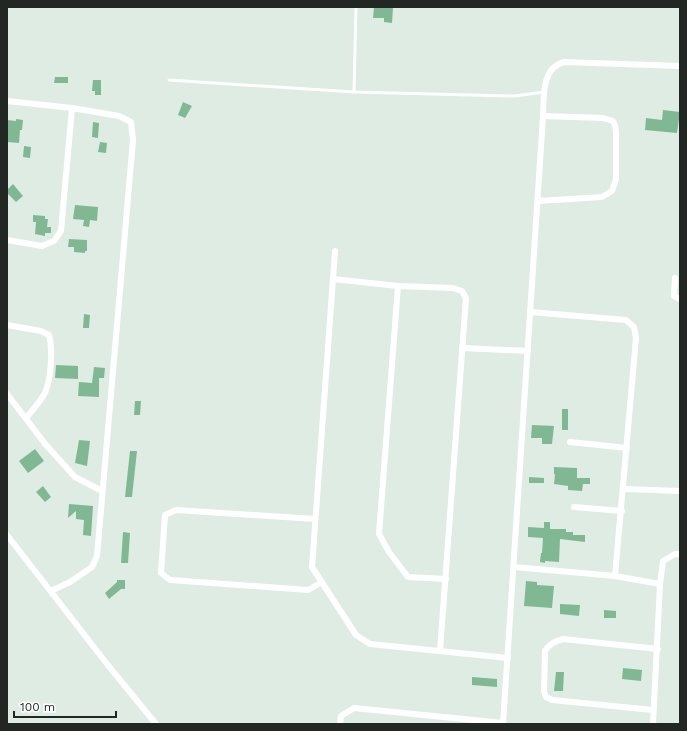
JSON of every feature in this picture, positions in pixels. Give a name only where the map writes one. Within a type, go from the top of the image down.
[{"type":"street","points":[[340,724],[340,716],[354,708],[503,724],[544,92],[548,73],[556,65],[564,62],[680,66]]},
{"type":"street","points":[[7,100],[72,108],[119,116],[131,122],[133,140],[97,556],[92,567],[70,582],[51,591]]},
{"type":"street","points":[[7,240],[42,246],[54,241],[61,231],[72,108]]},
{"type":"street","points":[[538,201],[602,197],[612,191],[616,179],[616,125],[613,121],[603,118],[543,116]]},
{"type":"street","points":[[335,251],[312,567],[356,635],[370,644],[508,658]]},
{"type":"street","points":[[674,278],[674,296],[680,299]]},
{"type":"street","points":[[333,279],[398,286],[453,288],[462,291],[466,298],[440,651]]},
{"type":"street","points":[[398,286],[379,534],[389,552],[408,577],[446,579]]},
{"type":"street","points":[[530,312],[626,320],[634,327],[636,338],[624,489],[615,576]]},
{"type":"street","points":[[7,325],[41,331],[49,335],[51,343],[49,380],[44,394],[26,418]]},
{"type":"street","points":[[462,348],[528,351]]},
{"type":"street","points":[[7,394],[46,445],[75,477],[102,491]]},
{"type":"street","points":[[570,442],[627,448]]},
{"type":"street","points":[[624,489],[680,491]]},
{"type":"street","points":[[574,507],[622,511]]},
{"type":"street","points":[[316,519],[176,510],[165,515],[162,573],[170,580],[308,590],[322,582]]},
{"type":"street","points":[[7,535],[107,664],[156,724]]},
{"type":"street","points":[[653,724],[658,649],[660,584],[663,562],[675,554],[680,554]]},
{"type":"street","points":[[514,567],[615,576],[660,584]]},
{"type":"street","points":[[653,710],[552,700],[546,697],[544,692],[545,651],[548,646],[555,641],[562,639],[658,649]]},
{"type":"lane","points":[[354,92],[356,7]]},
{"type":"lane","points":[[169,80],[354,92],[515,96],[544,92]]},
{"type":"building","points":[[374,7],[393,8],[392,23],[384,22],[384,18],[373,18]]},
{"type":"building","points":[[55,77],[68,77],[68,83],[54,83]]},
{"type":"building","points":[[93,80],[101,80],[101,95],[95,95],[95,91],[92,91]]},
{"type":"building","points":[[183,102],[192,106],[185,118],[178,115]]},
{"type":"building","points":[[663,110],[680,112],[677,133],[645,130],[646,118],[662,120]]},
{"type":"building","points":[[16,119],[23,120],[22,130],[20,130],[19,143],[7,142],[7,120],[16,121]]},
{"type":"building","points":[[93,122],[99,123],[98,138],[92,137]]},
{"type":"building","points":[[100,142],[107,143],[106,153],[98,152]]},
{"type":"building","points":[[24,146],[31,147],[30,158],[23,157]]},
{"type":"building","points":[[13,184],[23,196],[16,202],[7,193],[7,190]]},
{"type":"building","points":[[75,205],[98,207],[97,221],[90,220],[89,227],[83,226],[84,220],[73,219]]},
{"type":"building","points":[[33,215],[45,216],[45,219],[48,219],[47,227],[51,227],[51,233],[45,233],[45,236],[35,234],[36,222],[33,222]]},
{"type":"building","points":[[69,239],[87,240],[87,251],[85,251],[85,253],[74,252],[74,247],[68,247]]},
{"type":"building","points":[[84,314],[90,315],[89,328],[83,328]]},
{"type":"building","points":[[56,365],[78,366],[78,379],[55,378]]},
{"type":"building","points":[[94,367],[105,368],[104,378],[99,378],[99,397],[78,396],[79,382],[92,383]]},
{"type":"building","points":[[135,401],[141,401],[140,415],[134,415]]},
{"type":"building","points":[[562,409],[568,409],[568,430],[562,430]]},
{"type":"building","points":[[532,425],[554,426],[552,444],[542,444],[542,438],[531,438]]},
{"type":"building","points":[[79,440],[90,441],[87,466],[75,463]]},
{"type":"building","points":[[35,449],[44,461],[28,473],[19,461]]},
{"type":"building","points":[[130,451],[137,451],[132,497],[125,497]]},
{"type":"building","points":[[554,467],[577,468],[577,478],[590,478],[590,484],[583,484],[582,491],[568,490],[568,486],[554,484]]},
{"type":"building","points":[[529,477],[544,478],[544,483],[529,483]]},
{"type":"building","points":[[43,486],[51,497],[45,502],[36,492]]},
{"type":"building","points":[[69,504],[93,506],[91,536],[83,535],[84,520],[76,519],[76,511],[68,518]]},
{"type":"building","points":[[544,522],[550,522],[550,529],[566,529],[566,532],[573,532],[573,535],[585,535],[585,542],[560,539],[559,562],[540,562],[543,538],[528,537],[528,527],[544,528]]},
{"type":"building","points":[[123,532],[130,533],[128,563],[121,563]]},
{"type":"building","points":[[117,580],[125,580],[125,589],[121,589],[109,599],[105,593],[117,582]]},
{"type":"building","points":[[526,581],[537,582],[537,585],[554,586],[552,608],[524,606]]},
{"type":"building","points":[[560,604],[580,605],[579,616],[560,614]]},
{"type":"building","points":[[604,610],[616,611],[616,618],[604,618]]},
{"type":"building","points":[[623,668],[642,670],[641,681],[622,679]]},
{"type":"building","points":[[556,672],[564,672],[563,691],[554,691]]},
{"type":"building","points":[[472,677],[497,679],[497,687],[472,685]]}]
